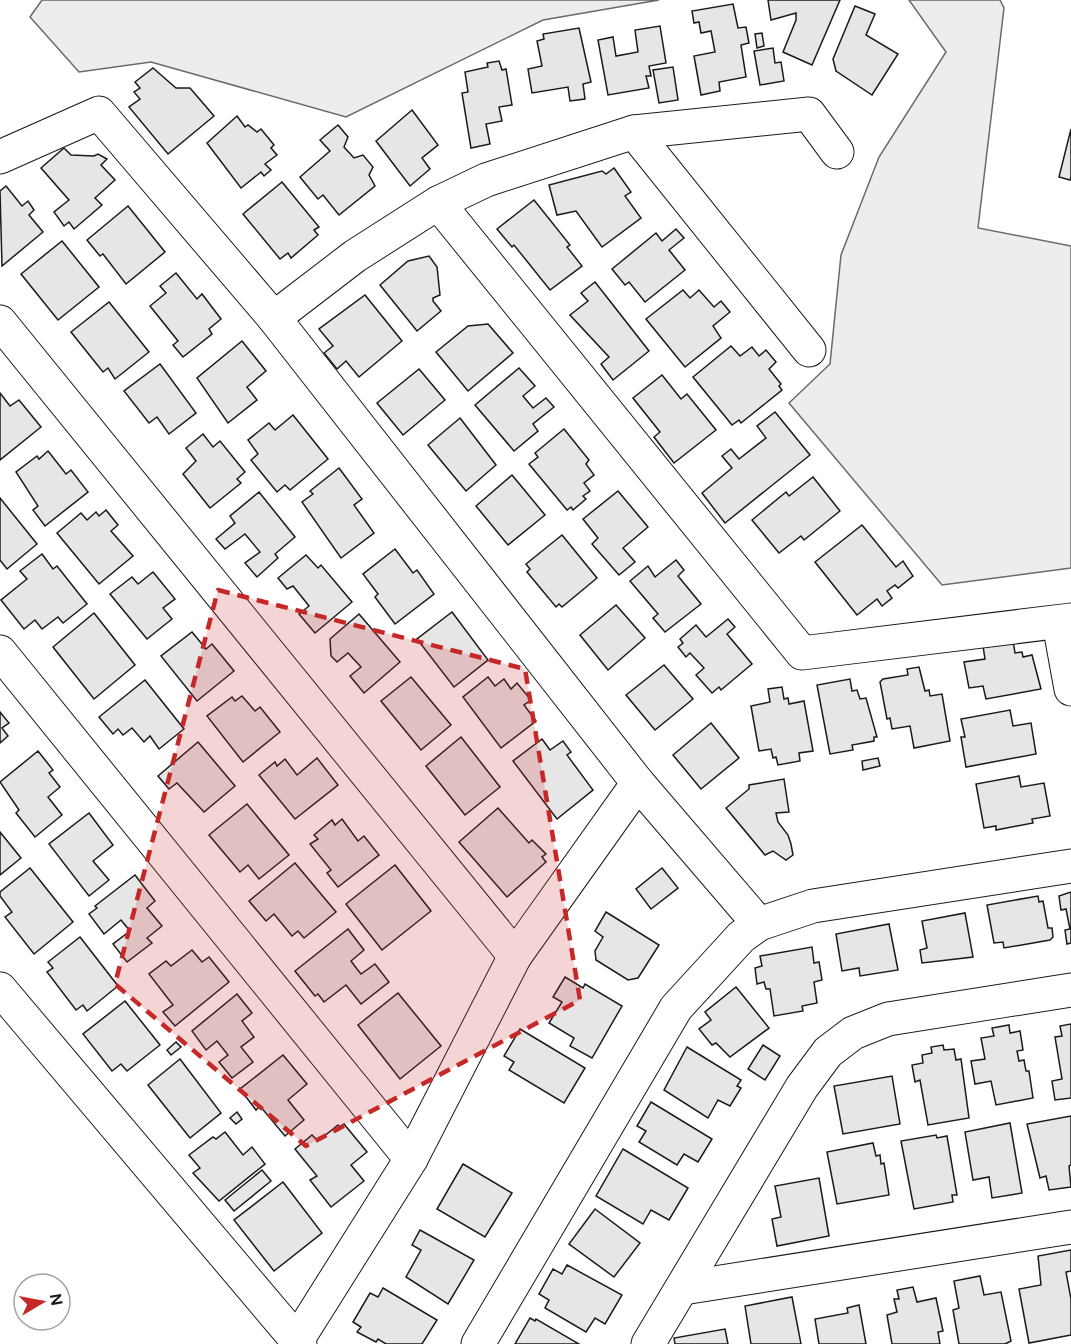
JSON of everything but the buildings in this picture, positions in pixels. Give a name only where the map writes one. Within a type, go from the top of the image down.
[{"type":"street","points":[[0,157],[99,112],[274,318],[638,783],[759,924]]},
{"type":"street","points":[[274,318],[356,256],[438,202],[486,180],[633,132],[809,114],[837,152]]},
{"type":"street","points":[[633,132],[809,350]]},
{"type":"street","points":[[438,202],[802,653],[1065,622],[1071,689]]},
{"type":"street","points":[[0,322],[515,956]]},
{"type":"street","points":[[0,652],[411,1159]]},
{"type":"street","points":[[0,989],[298,1343],[411,1159],[515,956],[638,783]]},
{"type":"street","points":[[478,1344],[676,1008],[741,937],[759,924],[813,906],[1071,866]]},
{"type":"street","points":[[648,1344],[802,1086],[828,1052],[853,1033],[888,1019],[1071,990]]},
{"type":"street","points":[[683,1288],[1071,1227]]},
{"type":"highlighted area","points":[[218,590],[525,669],[580,1000],[306,1146],[115,984]]},
{"type":"shaded area","points":[[42,0],[659,0],[543,20],[346,117],[151,62],[79,72],[30,17]]},
{"type":"shaded area","points":[[909,0],[1000,0],[1004,8],[978,228],[1071,246],[1071,568],[942,585],[789,403],[830,364],[841,255],[879,157],[946,52]]}]
